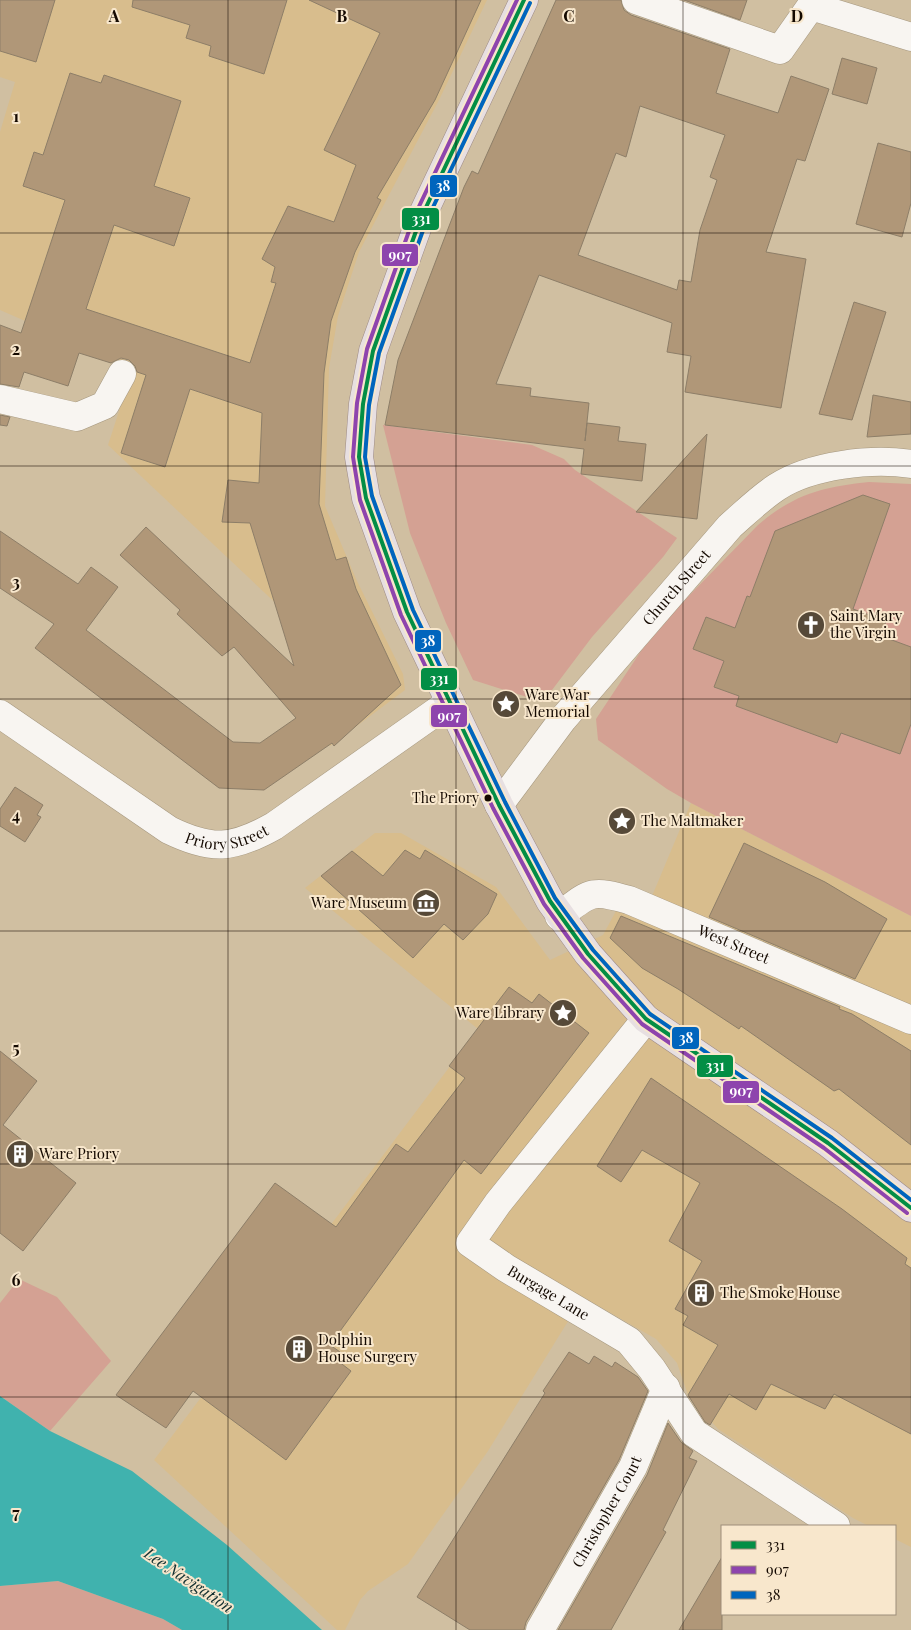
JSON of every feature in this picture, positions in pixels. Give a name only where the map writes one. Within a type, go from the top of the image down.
[{"type":"main road","points":[[524,0],[420,220],[373,351],[363,404],[359,457],[366,498],[407,612],[499,805],[559,916],[603,973],[646,1019],[828,1143],[911,1208]]},
{"type":"street","points":[[636,0],[780,50],[811,6],[911,37]]},
{"type":"street","points":[[0,399],[77,417],[105,405],[122,374]]},
{"type":"street","name":"Church Street","points":[[499,805],[570,712],[730,526],[757,503],[777,487],[799,477],[831,467],[869,463],[911,464]]},
{"type":"street","name":"Priory Street","points":[[0,714],[169,830],[190,840],[210,845],[229,845],[251,839],[274,826],[450,702]]},
{"type":"street","name":"West Street","points":[[559,916],[587,895],[595,892],[620,898],[911,1020]]},
{"type":"street","name":"Burgage Lane","points":[[646,1019],[498,1203],[470,1243],[506,1268],[629,1341],[666,1388],[694,1433],[834,1525]]},
{"type":"street","name":"Christopher Court","points":[[540,1630],[633,1467],[666,1388]]},
{"type":"shaded area","points":[[0,0],[487,0],[439,100],[359,252],[338,316],[329,368],[325,506],[357,581],[403,674],[405,690],[330,746],[272,689],[320,645],[108,445],[133,368],[0,310],[0,132],[15,82],[0,77]]},
{"type":"shaded area","points":[[383,425],[532,445],[564,459],[575,470],[677,538],[663,557],[592,637],[543,702],[473,680],[446,623],[410,533]]},
{"type":"shaded area","points":[[869,482],[911,484],[911,916],[691,803],[667,789],[598,740],[596,719],[641,651],[681,604],[758,525],[771,514],[797,499],[837,486]]},
{"type":"shaded area","points":[[691,803],[911,916],[911,1547],[896,1540],[896,1525],[867,1525],[853,1518],[718,1429],[688,1395],[677,1363],[656,1339],[583,1297],[488,1451],[408,1564],[368,1591],[360,1600],[345,1630],[337,1630],[154,1460],[478,1029],[305,888],[375,833],[401,833],[496,887],[550,960],[603,935],[616,911],[642,920]]},
{"type":"shaded area","points":[[19,1279],[57,1297],[111,1361],[50,1431],[0,1396],[0,1303]]},
{"type":"shaded area","points":[[58,1581],[163,1619],[182,1630],[0,1630],[0,1586]]},
{"type":"water","name":"Lee Navigation","points":[[0,1396],[50,1431],[132,1471],[227,1545],[322,1630],[182,1630],[163,1619],[58,1581],[0,1586]]},
{"type":"building","points":[[0,0],[55,0],[36,62],[0,51]]},
{"type":"building","points":[[133,0],[287,0],[264,74],[209,56],[211,46],[186,38],[190,25],[132,7]]},
{"type":"building","points":[[309,0],[481,0],[435,100],[377,198],[381,200],[355,252],[331,321],[324,373],[319,504],[336,560],[346,557],[356,589],[401,685],[334,746],[332,743],[264,790],[219,788],[35,648],[54,624],[0,588],[0,531],[78,584],[91,567],[118,587],[86,630],[233,742],[260,743],[296,718],[234,647],[222,656],[177,614],[180,610],[120,555],[146,527],[294,666],[250,523],[222,522],[228,480],[259,483],[262,413],[190,389],[165,467],[121,453],[146,375],[137,372],[135,366],[129,360],[121,358],[111,363],[79,353],[68,386],[24,372],[19,387],[0,384],[0,325],[21,333],[65,200],[23,186],[34,152],[43,155],[70,73],[101,83],[104,75],[181,101],[154,186],[190,198],[174,246],[114,225],[86,309],[250,363],[276,283],[271,282],[275,267],[262,259],[288,206],[334,222],[356,165],[324,150],[380,33]]},
{"type":"building","points":[[556,0],[621,0],[624,10],[631,15],[730,49],[716,93],[778,113],[791,76],[829,89],[805,161],[797,159],[766,252],[806,259],[781,408],[685,392],[691,356],[667,352],[672,323],[539,275],[496,384],[531,388],[530,396],[589,403],[585,441],[587,423],[620,427],[618,441],[646,444],[642,481],[581,474],[584,449],[385,425],[398,360],[464,187],[472,171],[478,174]],"holes":[[[640,106],[725,135],[710,177],[717,180],[700,230],[691,282],[679,280],[677,290],[578,255],[616,153],[626,157]]]},
{"type":"building","points":[[684,0],[747,0],[740,20]]},
{"type":"building","points":[[842,58],[877,68],[867,104],[832,94]]},
{"type":"building","points":[[878,143],[911,152],[911,203],[902,237],[856,224]]},
{"type":"building","points":[[854,302],[886,312],[852,420],[819,414]]},
{"type":"building","points":[[873,395],[911,402],[911,434],[867,437]]},
{"type":"building","points":[[0,415],[10,417],[7,426],[0,425]]},
{"type":"building","points":[[707,434],[697,519],[636,512]]},
{"type":"building","name":"Saint Mary the Virgin","points":[[863,495],[890,504],[853,609],[886,621],[881,636],[911,647],[911,724],[900,754],[841,733],[837,743],[736,706],[739,696],[714,687],[724,661],[693,649],[706,617],[735,628],[747,596],[750,597],[775,531]]},
{"type":"building","points":[[15,787],[43,805],[37,815],[41,817],[25,842],[0,826],[0,809]]},
{"type":"building","points":[[744,843],[825,882],[887,919],[855,979],[709,917]]},
{"type":"building","name":"Ware Museum","points":[[405,850],[420,859],[425,850],[497,894],[488,914],[463,940],[444,924],[413,958],[321,876],[352,851],[383,876]]},
{"type":"building","points":[[621,916],[840,1007],[839,1009],[852,1014],[911,1051],[911,1145],[839,1089],[834,1091],[741,1026],[739,1029],[642,968],[610,938]]},
{"type":"building","points":[[509,987],[532,1003],[539,994],[589,1033],[481,1174],[464,1160],[330,1345],[343,1354],[338,1361],[351,1371],[286,1460],[193,1391],[166,1428],[116,1395],[275,1183],[336,1227],[396,1144],[408,1152],[465,1078],[449,1066]]},
{"type":"building","name":"Ware Priory","points":[[0,1051],[37,1081],[3,1125],[76,1183],[23,1251],[0,1233]]},
{"type":"building","points":[[651,1078],[842,1209],[907,1258],[905,1264],[911,1268],[911,1434],[834,1394],[825,1409],[771,1384],[756,1410],[729,1394],[710,1425],[705,1422],[688,1395],[718,1345],[683,1325],[688,1316],[675,1309],[702,1261],[669,1241],[700,1183],[642,1150],[621,1182],[597,1166]]},
{"type":"building","points":[[569,1352],[589,1364],[594,1356],[612,1367],[615,1362],[638,1377],[648,1391],[619,1460],[526,1622],[524,1630],[470,1630],[417,1597],[545,1393],[543,1391]]},
{"type":"building","points":[[668,1423],[681,1442],[693,1451],[689,1458],[697,1461],[663,1530],[666,1532],[611,1630],[558,1630],[647,1475]]},
{"type":"building","points":[[721,1559],[722,1630],[679,1630]]},
{"type":"transit line","name":"907","points":[[517,0],[414,217],[367,349],[357,403],[353,457],[360,500],[401,615],[493,808],[544,904],[583,958],[642,1024],[824,1148],[907,1213]]},
{"type":"transit line","name":"331","points":[[524,0],[420,220],[373,351],[363,404],[359,457],[366,498],[407,612],[499,805],[550,901],[588,954],[646,1019],[828,1143],[911,1208]]},
{"type":"transit line","name":"38","points":[[530,3],[426,222],[379,353],[369,405],[365,457],[372,496],[413,610],[505,802],[555,898],[593,950],[650,1014],[832,1138],[911,1200]]},
{"type":"place","name":"Saint Mary the Virgin","points":[[811,625]]},
{"type":"place","name":"Ware War Memorial","points":[[506,704]]},
{"type":"place","name":"The Priory","points":[[488,798]]},
{"type":"place","name":"The Maltmaker","points":[[622,821]]},
{"type":"place","name":"Ware Museum","points":[[426,903]]},
{"type":"place","name":"Ware Library","points":[[563,1013]]},
{"type":"place","name":"Ware Priory","points":[[20,1154]]},
{"type":"place","name":"The Smoke House","points":[[701,1293]]},
{"type":"place","name":"Dolphin House Surgery","points":[[299,1349]]}]
